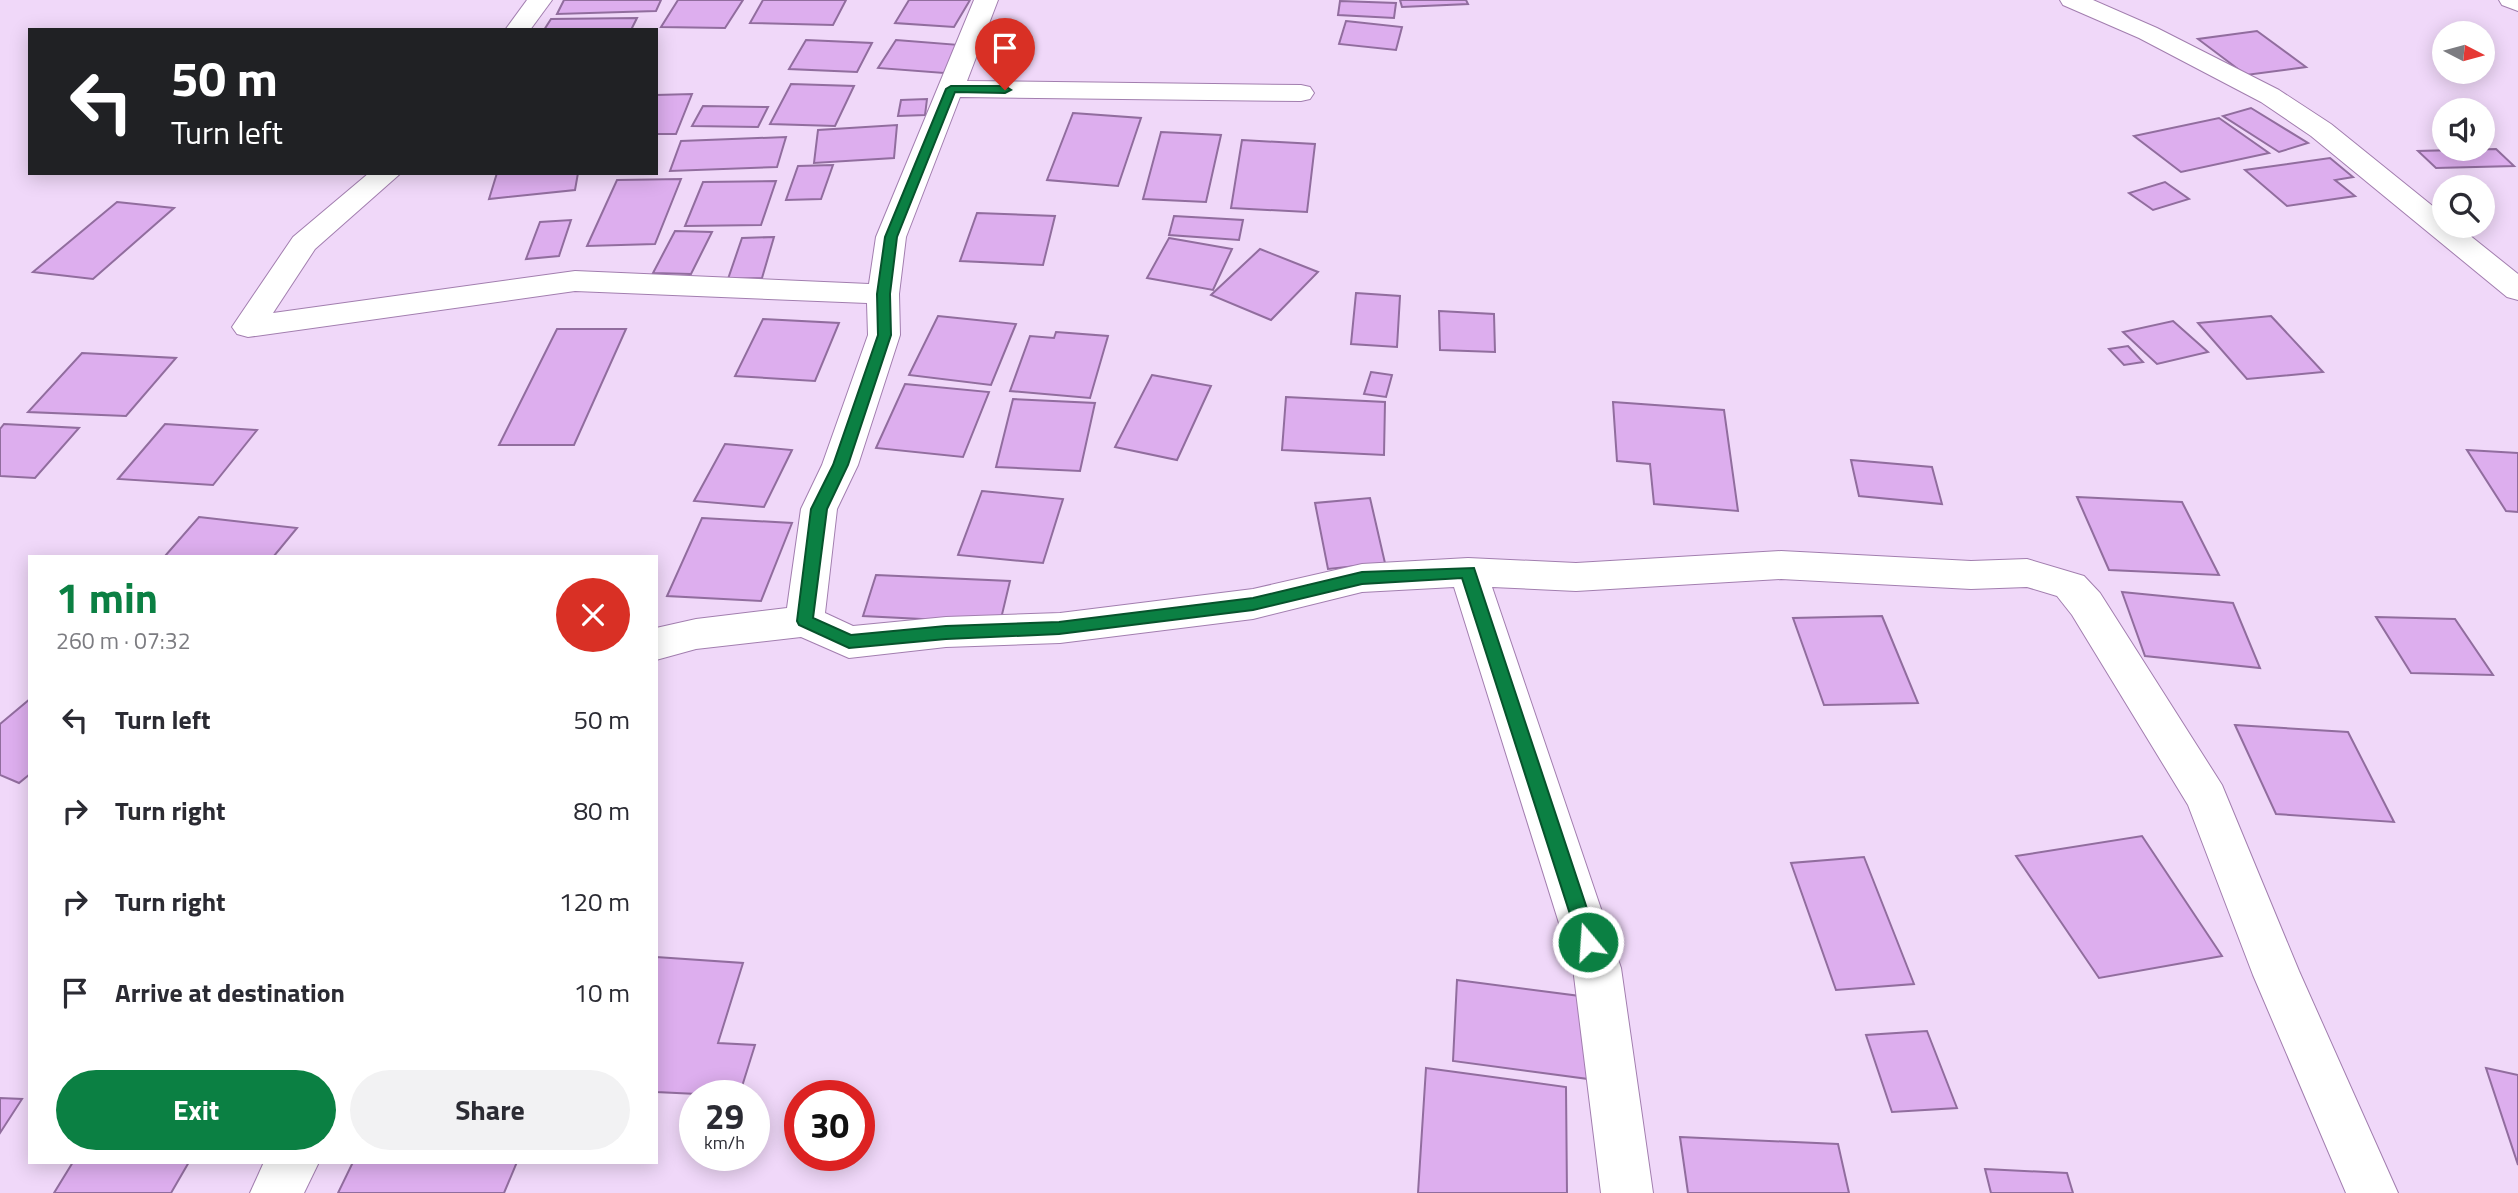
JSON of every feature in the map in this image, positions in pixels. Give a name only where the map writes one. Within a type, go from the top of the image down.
[{"type":"street","points":[[519,28],[540,0]]},
{"type":"street","points":[[805,621],[819,509],[840,465],[884,335],[883,294],[891,237],[986,0]]},
{"type":"street","points":[[2072,0],[2148,33],[2270,96],[2321,130],[2518,290]]},
{"type":"street","points":[[2511,0],[2518,4]]},
{"type":"street","points":[[951,89],[1301,93]]},
{"type":"street","points":[[385,175],[304,243],[248,327],[575,281],[883,294]]},
{"type":"street","points":[[658,644],[696,635],[805,621],[849,642],[946,632],[1059,628],[1253,604],[1362,578],[1468,572],[1576,577],[1781,565],[1971,576],[2027,573],[2070,586],[2086,604],[2207,798],[2277,975],[2372,1193]]},
{"type":"street","points":[[1468,572],[1597,968],[1627,1193]]},
{"type":"street","points":[[276,1193],[292,1164]]},
{"type":"building","points":[[564,0],[661,0],[656,11],[557,14]]},
{"type":"building","points":[[678,0],[743,0],[725,28],[661,27]]},
{"type":"building","points":[[763,0],[846,0],[833,25],[750,23]]},
{"type":"building","points":[[909,0],[970,0],[954,27],[895,23]]},
{"type":"building","points":[[1400,0],[1466,0],[1468,4],[1402,7]]},
{"type":"building","points":[[1340,1],[1396,3],[1394,18],[1338,15]]},
{"type":"building","points":[[637,18],[632,28],[545,28],[551,19]]},
{"type":"building","points":[[1346,21],[1402,27],[1396,50],[1339,44]]},
{"type":"building","points":[[2257,31],[2306,67],[2246,75],[2198,39]]},
{"type":"building","points":[[806,40],[872,43],[857,72],[789,69]]},
{"type":"building","points":[[896,40],[960,45],[944,73],[878,68]]},
{"type":"building","points":[[791,84],[854,86],[835,126],[770,124]]},
{"type":"building","points":[[692,94],[676,134],[658,134],[658,95]]},
{"type":"building","points":[[927,99],[925,115],[898,116],[901,100]]},
{"type":"building","points":[[703,106],[768,107],[758,127],[692,126]]},
{"type":"building","points":[[2251,108],[2308,143],[2279,152],[2223,116]]},
{"type":"building","points":[[1073,113],[1141,118],[1118,186],[1047,180]]},
{"type":"building","points":[[2219,118],[2269,153],[2181,172],[2134,136]]},
{"type":"building","points":[[897,125],[894,158],[814,163],[818,130]]},
{"type":"building","points":[[1161,132],[1221,135],[1206,202],[1143,199]]},
{"type":"building","points":[[786,137],[777,167],[670,171],[681,141]]},
{"type":"building","points":[[1242,140],[1315,144],[1307,212],[1231,208]]},
{"type":"building","points":[[2495,149],[2514,166],[2436,168],[2418,151],[2432,151],[2432,161],[2495,161]]},
{"type":"building","points":[[2330,158],[2353,177],[2335,180],[2355,196],[2287,206],[2245,170]]},
{"type":"building","points":[[833,165],[821,199],[786,200],[798,166]]},
{"type":"building","points":[[496,175],[578,175],[575,190],[489,199]]},
{"type":"building","points":[[681,179],[655,244],[587,246],[617,180]]},
{"type":"building","points":[[776,181],[761,225],[685,226],[703,182]]},
{"type":"building","points":[[2165,182],[2189,199],[2153,210],[2129,193]]},
{"type":"building","points":[[117,202],[174,208],[93,279],[33,272]]},
{"type":"building","points":[[977,213],[1055,216],[1043,265],[960,261]]},
{"type":"building","points":[[1174,216],[1243,220],[1239,240],[1169,235]]},
{"type":"building","points":[[571,220],[559,256],[526,259],[540,222]]},
{"type":"building","points":[[675,231],[712,232],[691,274],[653,273]]},
{"type":"building","points":[[774,237],[762,278],[728,279],[742,238]]},
{"type":"building","points":[[1169,238],[1232,249],[1213,290],[1147,278]]},
{"type":"building","points":[[1260,249],[1318,272],[1271,320],[1211,295]]},
{"type":"building","points":[[1356,293],[1400,296],[1397,347],[1351,344]]},
{"type":"building","points":[[1439,311],[1494,314],[1495,352],[1440,350]]},
{"type":"building","points":[[938,316],[1016,324],[991,385],[909,375]]},
{"type":"building","points":[[2271,316],[2323,372],[2247,379],[2198,323]]},
{"type":"building","points":[[763,319],[839,323],[815,381],[735,376]]},
{"type":"building","points":[[2173,321],[2208,352],[2157,364],[2123,332]]},
{"type":"building","points":[[557,329],[626,329],[574,445],[499,445]]},
{"type":"building","points":[[1056,332],[1108,336],[1090,398],[1010,391],[1030,336],[1054,338]]},
{"type":"building","points":[[2128,346],[2143,362],[2124,365],[2109,349]]},
{"type":"building","points":[[82,353],[176,358],[126,416],[28,412]]},
{"type":"building","points":[[1371,372],[1392,375],[1386,397],[1364,394]]},
{"type":"building","points":[[1152,375],[1211,386],[1177,460],[1115,447]]},
{"type":"building","points":[[905,384],[989,392],[963,457],[876,448]]},
{"type":"building","points":[[1286,397],[1385,402],[1384,455],[1282,450]]},
{"type":"building","points":[[1013,399],[1095,403],[1080,471],[996,467]]},
{"type":"building","points":[[1613,402],[1724,410],[1738,511],[1654,504],[1650,464],[1617,461]]},
{"type":"building","points":[[4,424],[79,428],[35,478],[0,476],[0,429]]},
{"type":"building","points":[[165,424],[257,430],[213,485],[118,479]]},
{"type":"building","points":[[725,444],[792,450],[764,507],[694,501]]},
{"type":"building","points":[[2467,450],[2518,453],[2518,512],[2506,511]]},
{"type":"building","points":[[1851,460],[1932,467],[1942,504],[1859,496]]},
{"type":"building","points":[[982,491],[1063,499],[1043,563],[958,555]]},
{"type":"building","points":[[2077,497],[2182,502],[2219,575],[2109,570]]},
{"type":"building","points":[[1370,498],[1385,563],[1328,569],[1315,503]]},
{"type":"building","points":[[199,517],[297,528],[275,555],[166,555]]},
{"type":"building","points":[[702,518],[792,523],[761,601],[667,596]]},
{"type":"building","points":[[876,575],[1010,581],[1000,623],[863,616]]},
{"type":"building","points":[[2122,592],[2233,603],[2260,668],[2145,656]]},
{"type":"building","points":[[1882,616],[1918,703],[1824,705],[1793,618]]},
{"type":"building","points":[[2376,617],[2455,619],[2493,675],[2411,673]]},
{"type":"building","points":[[28,701],[28,776],[19,783],[0,775],[0,724]]},
{"type":"building","points":[[2235,725],[2348,732],[2394,822],[2276,814]]},
{"type":"building","points":[[2142,836],[2222,956],[2099,978],[2016,856]]},
{"type":"building","points":[[1864,857],[1914,984],[1836,990],[1791,863]]},
{"type":"building","points":[[658,957],[743,963],[718,1043],[755,1045],[744,1080],[679,1080],[679,1093],[658,1092]]},
{"type":"building","points":[[1457,980],[1595,998],[1596,1080],[1453,1061]]},
{"type":"building","points":[[1927,1031],[1957,1108],[1892,1112],[1866,1035]]},
{"type":"building","points":[[1426,1068],[1566,1087],[1567,1193],[1418,1193]]},
{"type":"building","points":[[2486,1068],[2518,1075],[2518,1165]]},
{"type":"building","points":[[0,1098],[22,1099],[0,1133]]},
{"type":"building","points":[[1680,1137],[1838,1144],[1849,1193],[1688,1193]]},
{"type":"building","points":[[72,1164],[188,1164],[171,1193],[54,1193]]},
{"type":"building","points":[[352,1164],[516,1164],[504,1193],[338,1193]]},
{"type":"building","points":[[1985,1169],[2067,1173],[2073,1193],[1991,1193]]},
{"type":"route","points":[[1005,90],[951,89],[891,237],[883,294],[884,335],[840,465],[819,509],[805,621],[849,642],[946,632],[1059,628],[1253,604],[1362,578],[1468,572],[1588,942]]}]
